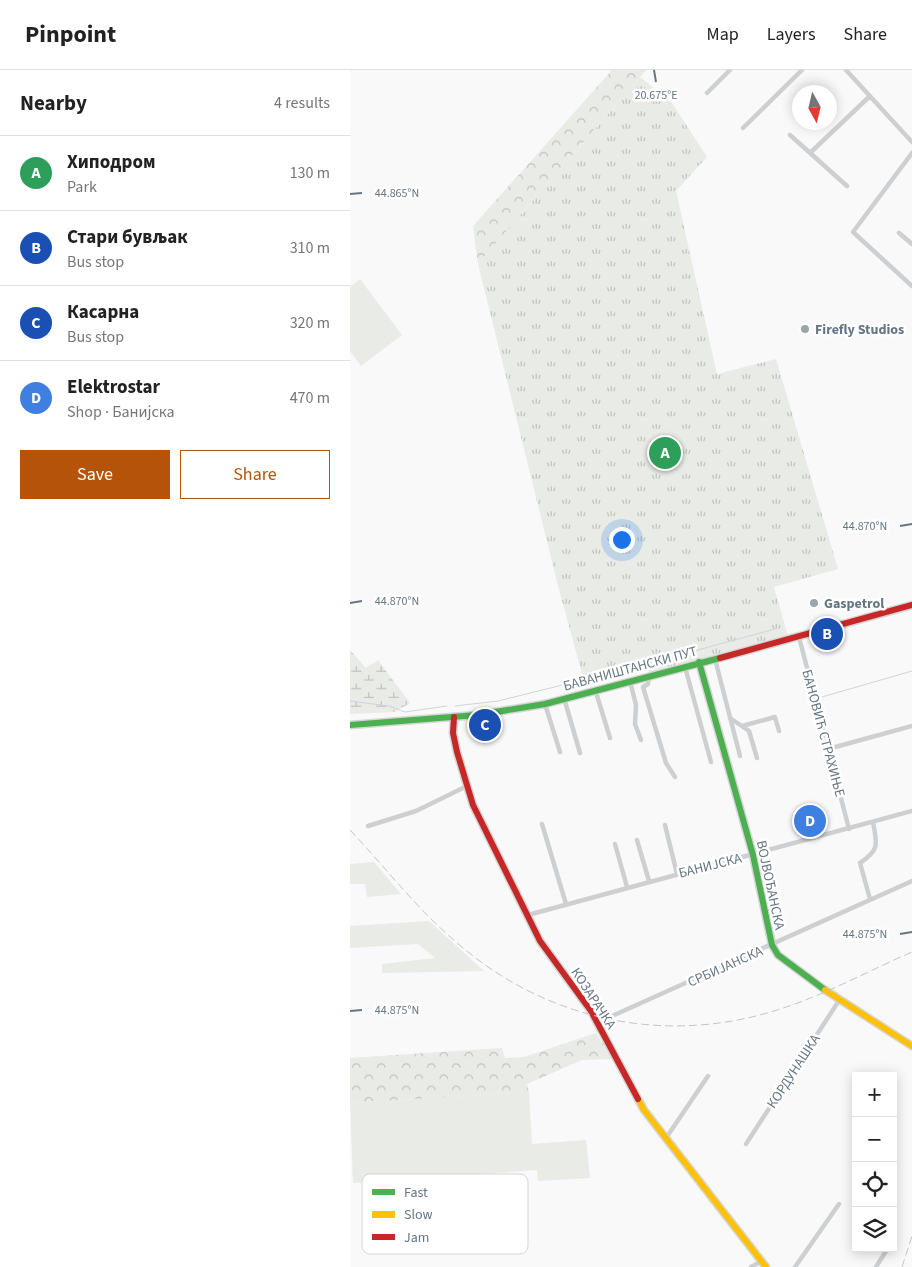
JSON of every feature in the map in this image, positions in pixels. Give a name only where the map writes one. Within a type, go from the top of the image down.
[{"type":"street","points":[[707,93],[730,70]]},
{"type":"street","points":[[743,128],[802,70]]},
{"type":"street","points":[[846,70],[912,142]]},
{"type":"street","points":[[810,153],[870,96]]},
{"type":"street","points":[[790,135],[847,186]]},
{"type":"street","points":[[912,153],[853,232],[912,286]]},
{"type":"street","points":[[899,233],[912,244]]},
{"type":"street","name":"БАВАНИШТАНСКИ ПУТ","points":[[350,725],[454,717],[515,710],[545,704],[912,605]]},
{"type":"street","name":"БАНОВИЋ СТРАХИЊЕ","points":[[799,637],[849,829]]},
{"type":"street","points":[[714,658],[740,756]]},
{"type":"street","name":"ВОЈВОЂАНСКА","points":[[700,662],[753,854],[772,945],[778,955],[825,990],[912,1046]]},
{"type":"street","points":[[684,666],[711,762]]},
{"type":"street","points":[[649,675],[648,684],[643,686],[666,763],[675,777]]},
{"type":"street","points":[[630,680],[635,698],[635,724],[641,740]]},
{"type":"street","points":[[595,689],[610,738]]},
{"type":"street","points":[[564,698],[580,753]]},
{"type":"street","points":[[545,704],[560,752]]},
{"type":"street","name":"КОЗАРАЧКА","points":[[454,717],[453,733],[457,752],[473,806],[540,941],[591,1011],[644,1110],[764,1264]]},
{"type":"street","points":[[742,726],[775,717],[779,731]]},
{"type":"street","points":[[730,718],[749,731],[757,758]]},
{"type":"street","points":[[828,749],[912,726]]},
{"type":"street","points":[[368,826],[416,810],[467,786]]},
{"type":"street","name":"БАНИЈСКА","points":[[528,914],[912,811]]},
{"type":"street","points":[[870,899],[860,862],[873,854],[877,844],[873,822]]},
{"type":"street","points":[[542,824],[566,904]]},
{"type":"street","points":[[665,825],[677,874]]},
{"type":"street","points":[[637,840],[649,881]]},
{"type":"street","points":[[615,844],[627,887]]},
{"type":"street","name":"СРБИЈАНСКА","points":[[591,1011],[612,1016],[912,881]]},
{"type":"street","name":"КОРДУНАШКА","points":[[746,1144],[840,999]]},
{"type":"street","points":[[666,1138],[708,1076]]},
{"type":"street","points":[[795,1267],[839,1204]]},
{"type":"street","points":[[876,1267],[885,1252]]},
{"type":"street","points":[[751,1267],[764,1264]]},
{"type":"green space","points":[[612,70],[646,70],[478,264],[473,226]]},
{"type":"green space","points":[[640,77],[672,103],[707,157],[676,191],[717,374],[776,359],[838,569],[774,587],[789,640],[649,675],[648,666],[584,681],[558,586],[478,264]]},
{"type":"green space","points":[[360,279],[402,335],[361,366],[350,351],[350,287]]},
{"type":"green space","points":[[350,650],[366,668],[378,660],[410,703],[395,712],[350,707]]},
{"type":"green space","points":[[350,707],[395,712],[350,714]]},
{"type":"green space","points":[[374,862],[401,894],[367,897],[365,884],[350,884],[350,864]]},
{"type":"green space","points":[[429,921],[484,971],[382,973],[382,964],[435,958],[418,944],[350,948],[350,926]]},
{"type":"green space","points":[[596,1033],[613,1059],[582,1060],[527,1084],[529,1092],[350,1103],[350,1058],[502,1048],[505,1058],[524,1057]]},
{"type":"green space","points":[[529,1092],[532,1144],[586,1140],[590,1178],[538,1181],[537,1170],[480,1174],[362,1174],[362,1182],[353,1183],[350,1103]]},
{"type":"waterway","points":[[639,666],[775,629]]},
{"type":"waterway","points":[[455,706],[498,701],[631,668]]},
{"type":"waterway","points":[[822,697],[912,671]]},
{"type":"waterway","points":[[350,701],[389,706],[405,712],[447,706]]},
{"type":"railway","points":[[350,830],[428,916],[456,942],[491,969],[528,991],[567,1007],[608,1019],[649,1025],[692,1026],[734,1021],[777,1010],[811,998],[912,952]]},
{"type":"railway","points":[[902,1267],[912,1236]]},
{"type":"traffic: fast","points":[[350,725],[477,715],[545,704],[720,658]]},
{"type":"traffic: fast","points":[[699,662],[753,855],[772,945],[778,955],[825,990]]},
{"type":"traffic: slow","points":[[825,990],[912,1046]]},
{"type":"traffic: slow","points":[[638,1099],[644,1110],[766,1267]]},
{"type":"traffic: jam","points":[[720,658],[912,605]]},
{"type":"traffic: jam","points":[[454,717],[453,733],[457,752],[473,805],[540,941],[591,1011],[638,1099]]},
{"type":"place","name":"Firefly Studios","points":[[805,329]]},
{"type":"place","name":"Хиподром","points":[[665,453]]},
{"type":"place","name":"Gaspetrol","points":[[814,603]]},
{"type":"place","name":"Стари бувљак","points":[[827,634]]},
{"type":"place","name":"Касарна","points":[[485,725]]},
{"type":"place","name":"Elektrostar","points":[[810,821]]}]
